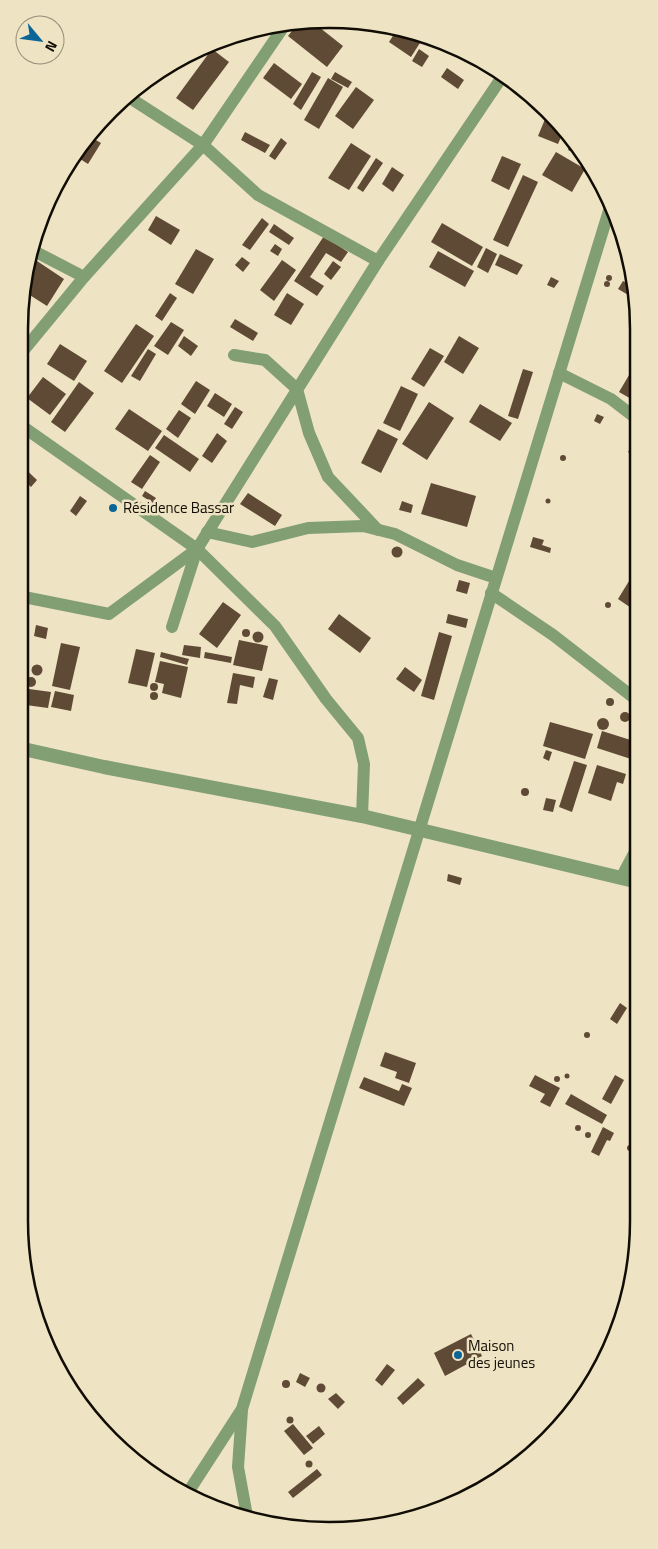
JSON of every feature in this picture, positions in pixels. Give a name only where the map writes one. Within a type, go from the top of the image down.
[{"type":"street","points":[[28,345],[84,277],[203,145],[280,31]]},
{"type":"street","points":[[172,627],[197,549],[207,532],[378,261],[500,80]]},
{"type":"street","points":[[133,100],[203,145],[258,195],[378,261]]},
{"type":"street","points":[[246,1509],[238,1467],[242,1409],[418,829],[559,373],[610,219]]},
{"type":"street","points":[[38,253],[84,277]]},
{"type":"street","points":[[234,355],[265,360],[296,389],[309,433],[328,477],[378,530]]},
{"type":"street","points":[[559,373],[611,399],[630,414]]},
{"type":"street","points":[[28,430],[197,549],[275,626],[326,699],[358,738],[364,764],[362,816]]},
{"type":"street","points":[[207,532],[252,542],[308,528],[363,526],[395,534],[457,565],[496,578]]},
{"type":"street","points":[[28,598],[110,614],[197,549]]},
{"type":"street","points":[[491,593],[554,635],[630,695]]},
{"type":"street","points":[[28,750],[104,767],[362,816],[630,880]]},
{"type":"street","points":[[621,878],[630,861]]},
{"type":"street","points":[[191,1488],[242,1409]]},
{"type":"building","points":[[320,28],[343,46],[327,67],[288,36],[293,30]]},
{"type":"building","points":[[394,35],[420,42],[411,57],[389,42]]},
{"type":"building","points":[[419,49],[429,56],[422,67],[412,61]]},
{"type":"building","points":[[214,50],[229,62],[193,110],[176,98],[210,52]]},
{"type":"building","points":[[274,63],[302,84],[291,99],[263,78]]},
{"type":"building","points":[[447,68],[464,80],[458,89],[441,77]]},
{"type":"building","points":[[312,72],[321,77],[301,110],[293,104]]},
{"type":"building","points":[[335,72],[352,82],[348,88],[331,79]]},
{"type":"building","points":[[328,78],[343,87],[319,129],[304,120]]},
{"type":"building","points":[[356,87],[374,100],[353,129],[335,116]]},
{"type":"building","points":[[545,119],[561,137],[558,144],[538,136]]},
{"type":"building","points":[[245,132],[270,145],[265,153],[241,140]]},
{"type":"building","points":[[281,138],[287,143],[275,160],[269,156]]},
{"type":"building","points":[[95,139],[101,143],[88,164],[80,159]]},
{"type":"building","points":[[351,143],[371,156],[349,190],[328,178]]},
{"type":"building","points":[[556,152],[585,169],[572,192],[542,175]]},
{"type":"building","points":[[502,156],[521,164],[509,190],[491,181]]},
{"type":"building","points":[[376,158],[383,163],[363,192],[357,188]]},
{"type":"building","points":[[392,167],[404,175],[393,192],[382,184]]},
{"type":"building","points":[[523,175],[538,182],[508,247],[493,240]]},
{"type":"building","points":[[156,216],[180,230],[171,245],[148,230]]},
{"type":"building","points":[[262,218],[269,224],[250,250],[242,245]]},
{"type":"building","points":[[442,223],[483,247],[472,266],[431,242]]},
{"type":"building","points":[[274,224],[294,238],[289,245],[269,232]]},
{"type":"building","points":[[324,236],[348,252],[341,262],[326,253],[310,277],[324,286],[317,296],[294,281]]},
{"type":"building","points":[[275,244],[282,249],[278,256],[270,251]]},
{"type":"building","points":[[486,248],[497,254],[488,273],[477,267]]},
{"type":"building","points":[[196,249],[214,259],[193,294],[175,284]]},
{"type":"building","points":[[438,251],[474,271],[465,287],[429,267]]},
{"type":"building","points":[[500,254],[523,265],[517,275],[495,265]]},
{"type":"building","points":[[242,257],[250,263],[243,272],[235,265]]},
{"type":"building","points":[[36,260],[64,279],[47,306],[29,295]]},
{"type":"building","points":[[282,260],[296,270],[274,301],[260,290]]},
{"type":"building","points":[[333,261],[341,267],[331,280],[324,274]]},
{"type":"building","points":[[609,275],[612,278],[609,281],[606,278]]},
{"type":"building","points":[[551,277],[559,281],[554,288],[547,285]]},
{"type":"building","points":[[607,281],[610,284],[607,287],[604,284]]},
{"type":"building","points":[[623,281],[627,283],[629,295],[618,289]]},
{"type":"building","points":[[170,293],[177,298],[162,321],[155,316]]},
{"type":"building","points":[[287,293],[304,304],[291,325],[274,315]]},
{"type":"building","points":[[235,319],[258,333],[253,341],[230,327]]},
{"type":"building","points":[[171,322],[184,330],[168,355],[154,346]]},
{"type":"building","points":[[136,324],[154,336],[122,383],[104,371]]},
{"type":"building","points":[[184,336],[198,346],[191,356],[178,346]]},
{"type":"building","points":[[459,336],[479,348],[463,374],[444,362]]},
{"type":"building","points":[[60,344],[87,361],[74,381],[47,364]]},
{"type":"building","points":[[430,348],[444,356],[424,387],[411,379]]},
{"type":"building","points":[[148,349],[156,354],[140,381],[131,376]]},
{"type":"building","points":[[523,369],[533,372],[518,419],[508,416]]},
{"type":"building","points":[[630,373],[630,398],[619,392]]},
{"type":"building","points":[[43,377],[66,394],[50,415],[28,399]]},
{"type":"building","points":[[196,381],[210,390],[195,414],[181,404]]},
{"type":"building","points":[[79,382],[94,393],[65,432],[51,422]]},
{"type":"building","points":[[401,386],[418,394],[400,431],[383,423]]},
{"type":"building","points":[[215,393],[232,404],[224,417],[207,406]]},
{"type":"building","points":[[429,402],[454,418],[427,460],[402,444]]},
{"type":"building","points":[[480,404],[512,423],[500,441],[469,422]]},
{"type":"building","points":[[235,407],[243,412],[232,429],[224,424]]},
{"type":"building","points":[[129,409],[162,431],[148,451],[115,429]]},
{"type":"building","points":[[179,410],[191,418],[178,438],[166,429]]},
{"type":"building","points":[[597,414],[604,417],[600,424],[594,421]]},
{"type":"building","points":[[378,429],[398,439],[381,473],[361,463]]},
{"type":"building","points":[[217,433],[227,441],[212,463],[202,456]]},
{"type":"building","points":[[164,435],[199,459],[190,472],[155,448]]},
{"type":"building","points":[[150,455],[160,462],[142,489],[131,482]]},
{"type":"building","points":[[563,455],[566,458],[563,461],[560,458]]},
{"type":"building","points":[[28,472],[37,480],[31,487],[28,484]]},
{"type":"building","points":[[431,483],[476,496],[467,527],[421,514]]},
{"type":"building","points":[[145,491],[156,498],[153,503],[142,496]]},
{"type":"building","points":[[248,493],[282,515],[275,526],[240,504]]},
{"type":"building","points":[[80,496],[87,501],[76,516],[70,511]]},
{"type":"building","points":[[548,498],[551,501],[548,504],[545,501]]},
{"type":"building","points":[[402,501],[413,505],[411,513],[399,510]]},
{"type":"building","points":[[533,537],[544,540],[542,545],[551,548],[550,553],[530,547]]},
{"type":"building","points":[[397,546],[403,552],[397,558],[391,552]]},
{"type":"building","points":[[630,579],[630,607],[618,599]]},
{"type":"building","points":[[459,580],[470,583],[467,594],[456,591]]},
{"type":"building","points":[[223,602],[241,615],[217,648],[199,634]]},
{"type":"building","points":[[608,602],[611,605],[608,608],[605,605]]},
{"type":"building","points":[[339,614],[371,638],[360,653],[328,629]]},
{"type":"building","points":[[448,614],[468,619],[466,628],[446,623]]},
{"type":"building","points":[[36,625],[48,628],[46,639],[34,636]]},
{"type":"building","points":[[246,629],[250,633],[246,637],[242,633]]},
{"type":"building","points":[[258,631],[264,637],[258,643],[252,637]]},
{"type":"building","points":[[439,632],[452,636],[434,700],[421,696]]},
{"type":"building","points":[[239,640],[268,646],[262,671],[233,665]]},
{"type":"building","points":[[61,643],[80,647],[70,690],[52,686]]},
{"type":"building","points":[[184,645],[201,647],[200,658],[182,655]]},
{"type":"building","points":[[136,649],[155,653],[147,687],[128,683]]},
{"type":"building","points":[[161,652],[189,659],[187,665],[160,657]]},
{"type":"building","points":[[205,652],[232,657],[231,663],[204,658]]},
{"type":"building","points":[[160,661],[188,667],[181,698],[162,693],[164,684],[155,682]]},
{"type":"building","points":[[35,665],[39,665],[42,670],[41,674],[35,675],[32,672],[32,668]]},
{"type":"building","points":[[405,667],[422,680],[414,692],[396,679]]},
{"type":"building","points":[[233,673],[255,677],[253,688],[240,685],[237,704],[227,703]]},
{"type":"building","points":[[31,677],[36,682],[31,687],[28,685],[28,679]]},
{"type":"building","points":[[269,678],[278,680],[273,700],[263,697]]},
{"type":"building","points":[[154,683],[158,687],[154,691],[150,687]]},
{"type":"building","points":[[29,689],[51,692],[48,708],[28,705]]},
{"type":"building","points":[[55,691],[74,695],[71,711],[51,707]]},
{"type":"building","points":[[154,692],[158,696],[154,700],[150,696]]},
{"type":"building","points":[[610,698],[614,702],[610,706],[606,702]]},
{"type":"building","points":[[623,712],[627,712],[630,717],[629,721],[623,722],[620,719],[620,715]]},
{"type":"building","points":[[603,718],[609,724],[603,730],[597,724]]},
{"type":"building","points":[[550,722],[593,734],[585,759],[543,746]]},
{"type":"building","points":[[602,731],[630,740],[630,759],[597,748]]},
{"type":"building","points":[[546,750],[552,752],[549,761],[543,758]]},
{"type":"building","points":[[574,761],[587,765],[572,812],[559,807]]},
{"type":"building","points":[[597,765],[626,774],[623,784],[617,782],[611,801],[588,793]]},
{"type":"building","points":[[525,788],[529,792],[525,796],[521,792]]},
{"type":"building","points":[[546,798],[556,800],[553,812],[543,810]]},
{"type":"building","points":[[448,874],[462,878],[460,885],[447,881]]},
{"type":"building","points":[[620,1003],[627,1008],[617,1024],[610,1019]]},
{"type":"building","points":[[587,1032],[590,1035],[587,1038],[584,1035]]},
{"type":"building","points":[[385,1052],[416,1063],[409,1083],[395,1078],[397,1072],[380,1066]]},
{"type":"building","points":[[567,1073],[570,1076],[567,1079],[564,1076]]},
{"type":"building","points":[[535,1075],[560,1088],[550,1107],[540,1102],[545,1094],[529,1086]]},
{"type":"building","points":[[615,1075],[624,1080],[611,1104],[602,1099]]},
{"type":"building","points":[[557,1076],[560,1079],[557,1082],[554,1079]]},
{"type":"building","points":[[364,1077],[399,1091],[402,1084],[412,1088],[404,1106],[359,1088]]},
{"type":"building","points":[[571,1094],[607,1115],[602,1124],[565,1104]]},
{"type":"building","points":[[578,1125],[581,1128],[578,1131],[575,1128]]},
{"type":"building","points":[[603,1127],[614,1133],[610,1141],[607,1140],[599,1156],[591,1152]]},
{"type":"building","points":[[588,1132],[591,1135],[588,1138],[585,1135]]},
{"type":"building","name":"Maison des jeunes","points":[[471,1334],[482,1356],[445,1376],[434,1353]]},
{"type":"building","points":[[387,1364],[395,1370],[382,1386],[375,1380]]},
{"type":"building","points":[[300,1373],[310,1378],[305,1387],[296,1382]]},
{"type":"building","points":[[418,1378],[425,1385],[403,1405],[397,1398]]},
{"type":"building","points":[[286,1380],[290,1384],[286,1388],[282,1384]]},
{"type":"building","points":[[321,1384],[325,1388],[321,1392],[317,1388]]},
{"type":"building","points":[[336,1393],[345,1402],[338,1409],[328,1399]]},
{"type":"building","points":[[290,1417],[293,1420],[290,1423],[287,1420]]},
{"type":"building","points":[[293,1424],[313,1448],[304,1455],[284,1431]]},
{"type":"building","points":[[319,1426],[325,1434],[313,1444],[306,1436]]},
{"type":"building","points":[[309,1461],[312,1464],[309,1467],[306,1464]]},
{"type":"building","points":[[317,1469],[322,1475],[293,1498],[288,1492]]},
{"type":"place","name":"Résidence Bassar","points":[[113,508]]},
{"type":"place","name":"Maison des jeunes","points":[[458,1355]]}]
